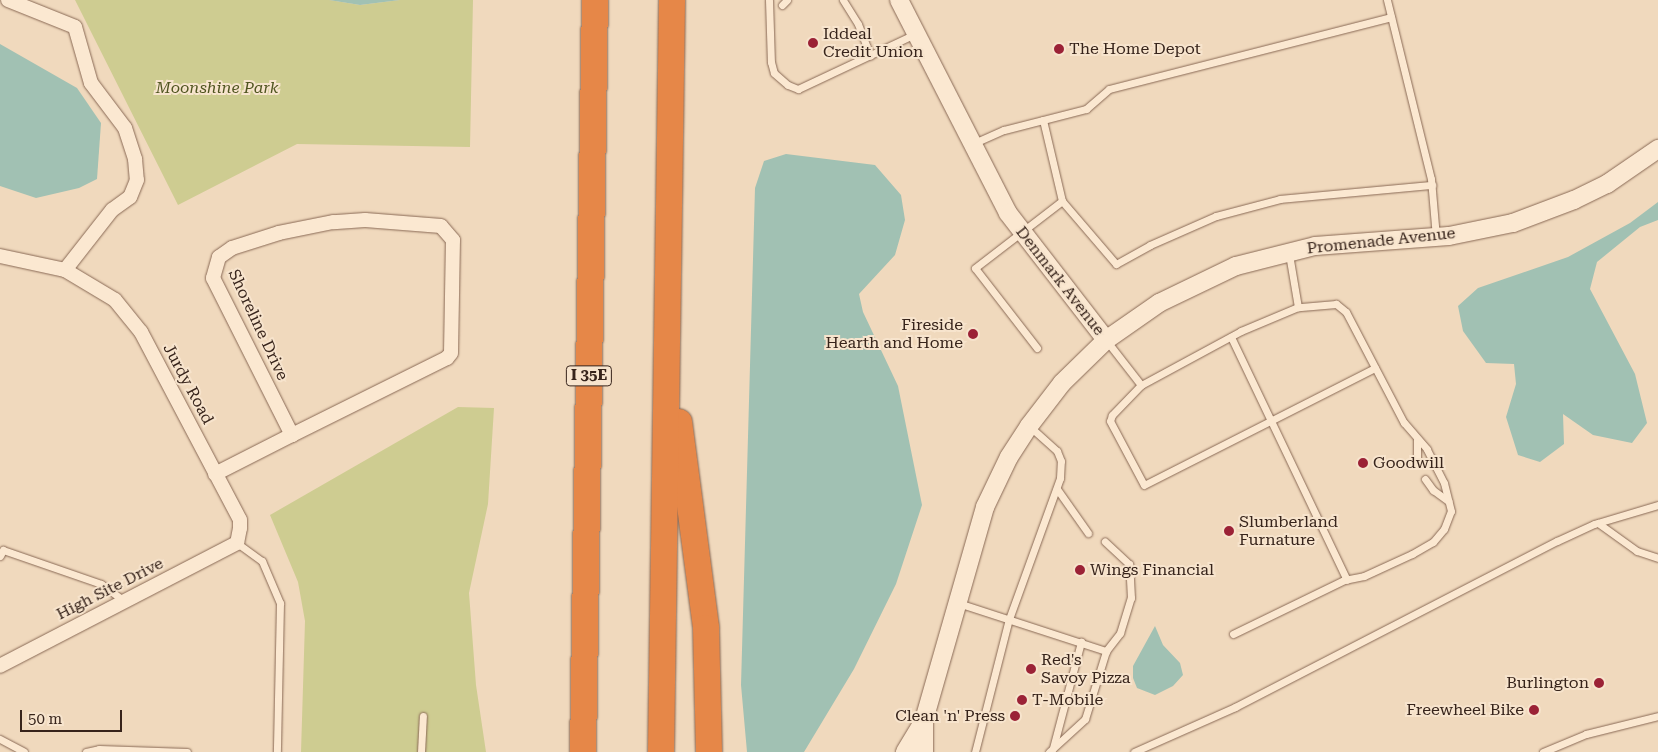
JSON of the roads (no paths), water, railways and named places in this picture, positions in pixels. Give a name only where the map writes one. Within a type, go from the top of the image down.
[{"type":"highway","name":"I 35E","points":[[583,752],[595,0]]},
{"type":"highway","points":[[661,747],[672,0]]},
{"type":"highway","points":[[667,336],[706,628],[709,752]]},
{"type":"street","points":[[8,0],[75,27],[91,83],[125,128],[136,159],[137,180],[130,197],[112,210],[65,270]]},
{"type":"street","name":"Denmark Avenue","points":[[899,0],[972,144],[1020,231],[1106,340],[1062,383],[1029,426],[1009,457],[985,507],[924,720],[905,752]]},
{"type":"street","name":"Promenade Avenue","points":[[1106,340],[1159,303],[1195,283],[1236,266],[1288,251],[1359,241],[1436,237],[1513,223],[1548,211],[1607,184],[1658,149]]},
{"type":"street","name":"Shoreline Drive","points":[[215,474],[292,435],[451,353],[453,240],[442,226],[384,221],[333,222],[279,233],[232,248],[219,258],[213,278],[292,435]]},
{"type":"street","name":"Jurdy Road","points":[[0,256],[65,270],[115,300],[140,332],[240,520],[237,543]]},
{"type":"street","name":"High Site Drive","points":[[0,666],[237,543]]},
{"type":"street","name":"Denmark Avenue","points":[[924,720],[924,752]]},
{"type":"lane","points":[[770,0],[771,62],[774,73],[788,85],[798,89],[916,34]]},
{"type":"lane","points":[[843,0],[870,56]]},
{"type":"lane","points":[[1387,0],[1432,185],[1436,237]]},
{"type":"lane","points":[[972,144],[1004,130],[1086,109],[1109,89],[1391,17]]},
{"type":"lane","points":[[1043,120],[1062,201],[1116,264],[1150,244],[1216,216],[1280,199],[1432,185]]},
{"type":"lane","points":[[1036,348],[975,268],[1020,231],[1062,201]]},
{"type":"lane","points":[[1288,251],[1298,307]]},
{"type":"lane","points":[[1233,634],[1347,580],[1364,576],[1433,542],[1444,529],[1451,511],[1436,466],[1427,449],[1404,423],[1346,312],[1336,304],[1298,307],[1231,337],[1141,385],[1110,421],[1144,485],[1375,368]]},
{"type":"lane","points":[[1231,337],[1347,580]]},
{"type":"lane","points":[[1106,340],[1141,385]]},
{"type":"lane","points":[[975,752],[1009,619],[1057,489],[1062,470],[1057,451],[1029,426]]},
{"type":"lane","points":[[1417,439],[1417,461]]},
{"type":"lane","points":[[1426,479],[1433,490],[1448,501]]},
{"type":"lane","points":[[1057,489],[1088,533]]},
{"type":"lane","points":[[1134,752],[1235,707],[1557,541],[1598,523],[1658,505]]},
{"type":"lane","points":[[1598,523],[1637,551],[1658,558]]},
{"type":"lane","points":[[1050,750],[1085,719],[1106,651],[1120,633],[1131,598],[1129,564],[1105,542]]},
{"type":"lane","points":[[237,543],[262,561],[280,603],[277,752]]},
{"type":"lane","points":[[0,556],[2,550],[101,584],[124,601]]},
{"type":"lane","points":[[958,603],[1106,651]]},
{"type":"lane","points":[[1050,750],[1081,642]]},
{"type":"lane","points":[[421,752],[423,716]]},
{"type":"lane","points":[[1543,752],[1593,732],[1658,716]]},
{"type":"lane","points":[[0,739],[24,752]]},
{"type":"lane","points":[[86,752],[99,749],[187,752]]},
{"type":"place","name":"Iddeal Credit Union","points":[[813,43]]},
{"type":"place","name":"The Home Depot","points":[[1059,49]]},
{"type":"place","name":"Fireside Hearth and Home","points":[[973,334]]},
{"type":"place","name":"Goodwill","points":[[1363,463]]},
{"type":"place","name":"Slumberland Furnature","points":[[1229,531]]},
{"type":"place","name":"Wings Financial","points":[[1080,570]]},
{"type":"place","name":"Red's Savoy Pizza","points":[[1031,669]]},
{"type":"place","name":"Burlington","points":[[1599,683]]},
{"type":"place","name":"T-Mobile","points":[[1022,700]]},
{"type":"place","name":"Freewheel Bike","points":[[1534,710]]},
{"type":"place","name":"Clean 'n' Press","points":[[1015,716]]},
{"type":"park label","name":"Moonshine Park","points":[[217,88]]}]
